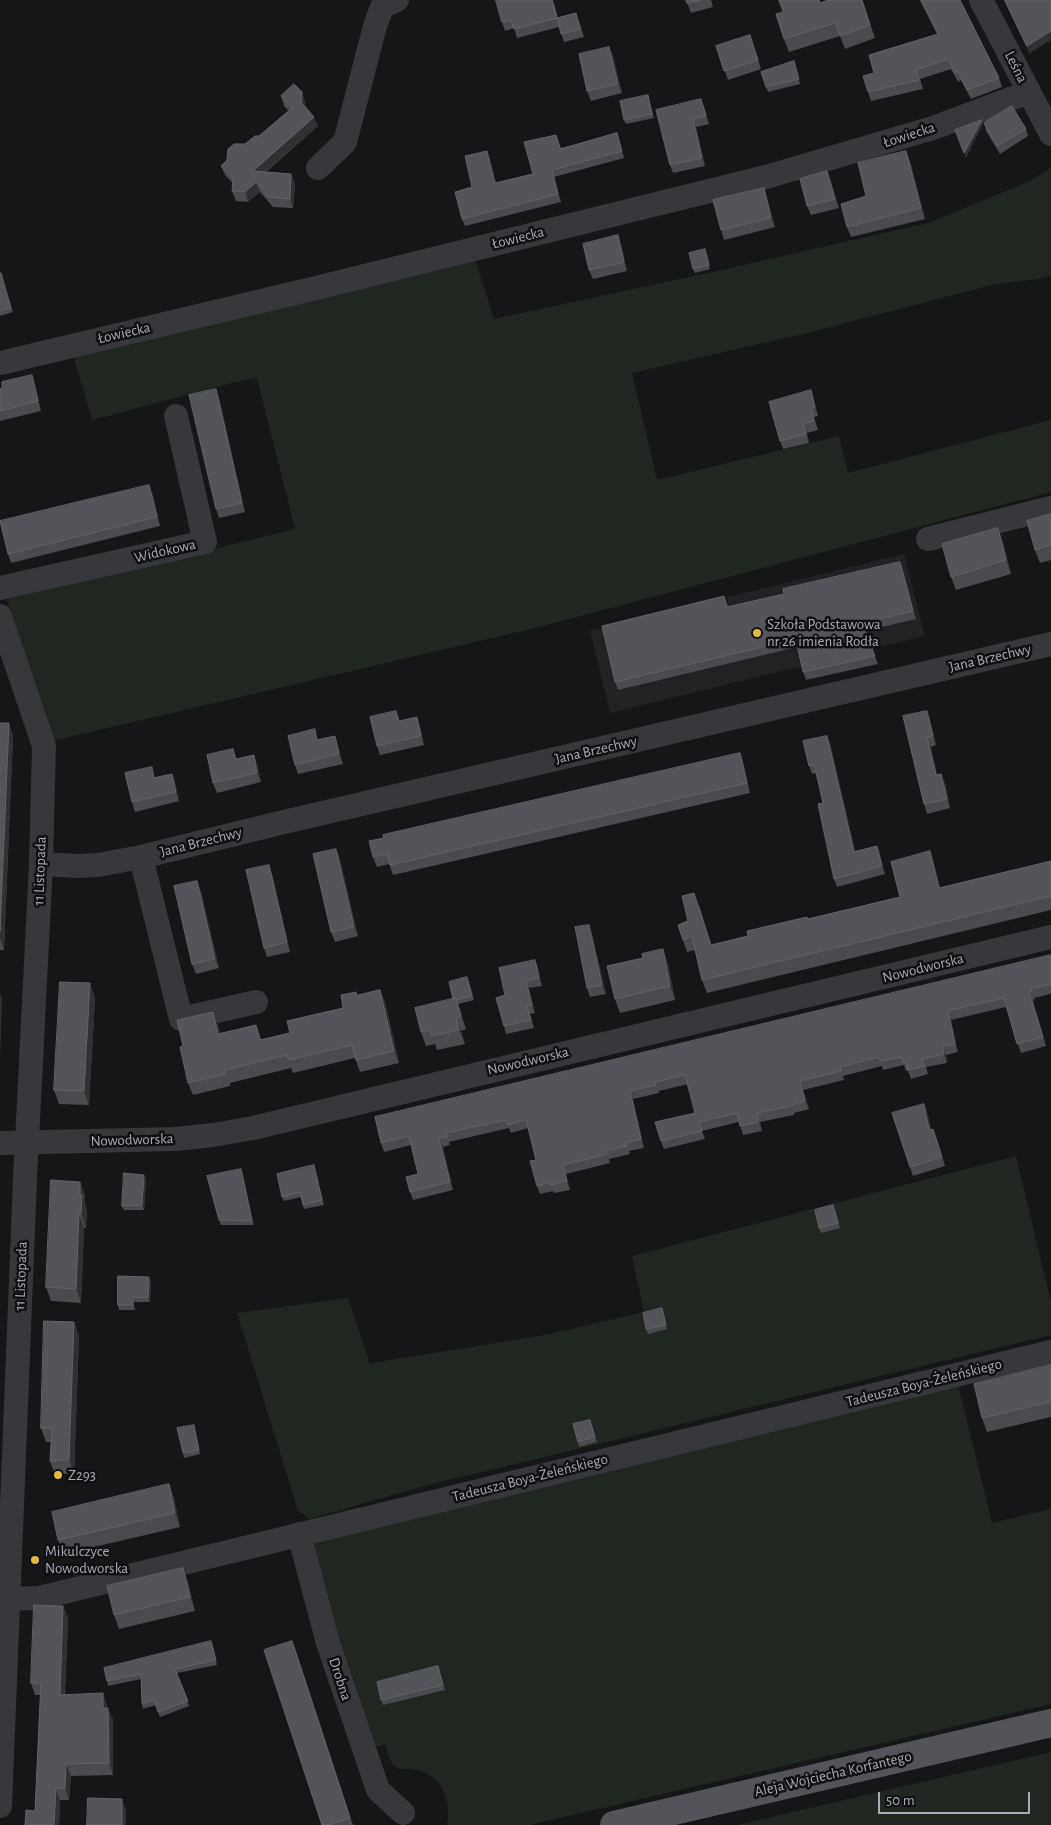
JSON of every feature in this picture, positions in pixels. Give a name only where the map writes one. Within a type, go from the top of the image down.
[{"type":"main road","name":"Aleja Wojciecha Korfantego","points":[[614,1825],[1051,1723]]},
{"type":"street","points":[[318,168],[344,142],[375,26],[382,7],[397,0]]},
{"type":"street","name":"Leśna","points":[[982,0],[1051,134]]},
{"type":"street","name":"Łowiecka","points":[[0,363],[766,177],[933,128],[1029,92]]},
{"type":"street","name":"Widokowa","points":[[0,588],[205,542],[176,416]]},
{"type":"street","points":[[928,539],[1051,508]]},
{"type":"street","name":"11 Listopada","points":[[0,616],[44,746],[41,864],[27,1143],[0,1806]]},
{"type":"street","name":"Jana Brzechwy","points":[[41,864],[98,865],[141,857],[1051,644]]},
{"type":"street","name":"Jana Brzechwy","points":[[141,857],[181,1019],[256,1002]]},
{"type":"street","name":"Nowodworska","points":[[0,1143],[176,1139],[253,1128],[1051,937]]},
{"type":"street","name":"Tadeusza Boya-Żeleńskiego","points":[[9,1598],[39,1598],[1051,1352]]},
{"type":"street","name":"Drobna","points":[[299,1534],[328,1643],[378,1790],[404,1813]]},
{"type":"shaded area","points":[[1051,168],[1051,275],[1039,279],[996,284],[807,333],[632,373],[657,480],[839,436],[848,473],[1051,420],[1051,492],[531,629],[52,741],[7,599],[295,529],[257,378],[92,420],[74,358],[474,256],[494,319],[928,223],[1028,182]]},
{"type":"shaded area","name":"Szkoła Podstawowa nr 26 imienia Rodła","points":[[904,554],[925,636],[610,713],[590,631]]},
{"type":"shaded area","points":[[1016,1156],[1051,1302],[1051,1335],[420,1487],[310,1519],[298,1511],[237,1313],[348,1298],[370,1364],[545,1335],[644,1312],[632,1256]]},
{"type":"shaded area","points":[[958,1384],[992,1523],[1051,1509],[1051,1704],[529,1825],[447,1825],[448,1806],[446,1797],[437,1782],[423,1772],[413,1769],[396,1768],[391,1761],[385,1744],[373,1748],[314,1574],[313,1547],[321,1537]]},
{"type":"shaded area","points":[[1051,1752],[1051,1825],[737,1825]]},
{"type":"building","points":[[496,0],[552,0],[557,18],[514,29],[511,20],[502,22]]},
{"type":"building","points":[[686,0],[701,0],[687,3]]},
{"type":"building","points":[[779,0],[819,0],[820,3],[828,0],[862,0],[870,25],[840,36],[835,23],[784,39],[776,14],[783,12]]},
{"type":"building","points":[[921,0],[960,0],[999,78],[967,90],[958,71],[955,73],[948,59],[916,70],[919,80],[868,92],[863,76],[874,73],[869,55],[938,34]]},
{"type":"building","points":[[1005,0],[1051,0],[1051,31],[1027,46]]},
{"type":"building","points":[[576,13],[580,29],[561,34],[557,18]]},
{"type":"building","points":[[750,35],[758,60],[724,71],[716,46]]},
{"type":"building","points":[[609,47],[618,84],[587,91],[579,54]]},
{"type":"building","points":[[794,61],[799,79],[766,87],[761,72]]},
{"type":"building","points":[[294,84],[302,92],[301,102],[314,117],[253,171],[291,174],[290,199],[269,197],[256,182],[245,192],[232,191],[233,178],[221,166],[227,160],[228,149],[234,144],[245,144],[255,136],[259,136],[292,108],[281,96]]},
{"type":"building","points":[[648,95],[652,114],[624,120],[620,101]]},
{"type":"building","points":[[701,99],[706,116],[693,119],[702,158],[670,165],[656,110]]},
{"type":"building","points":[[1012,106],[1026,129],[997,146],[984,123]]},
{"type":"building","points":[[982,120],[964,153],[955,130]]},
{"type":"building","points":[[617,133],[622,151],[552,170],[558,194],[462,219],[455,192],[472,187],[465,156],[487,151],[495,183],[533,174],[524,142],[556,135],[560,149]]},
{"type":"building","points":[[906,151],[921,208],[847,227],[841,204],[866,196],[858,163]]},
{"type":"building","points":[[827,171],[835,199],[807,206],[800,179]]},
{"type":"building","points":[[764,188],[771,218],[721,230],[713,200]]},
{"type":"building","points":[[618,235],[624,262],[589,270],[583,244]]},
{"type":"building","points":[[705,249],[709,265],[693,269],[689,253]]},
{"type":"building","points":[[0,273],[11,308],[0,311]]},
{"type":"building","points":[[32,375],[38,401],[0,411],[0,389],[2,388],[2,382]]},
{"type":"building","points":[[216,389],[242,503],[216,509],[189,395]]},
{"type":"building","points":[[811,390],[815,407],[811,408],[814,421],[804,424],[806,434],[780,441],[769,402]]},
{"type":"building","points":[[149,485],[157,517],[8,554],[0,521]]},
{"type":"building","points":[[1051,514],[1051,545],[1035,550],[1027,521]]},
{"type":"building","points":[[998,528],[1006,560],[951,577],[942,544]]},
{"type":"building","name":"Szkoła Podstawowa nr 26 imienia Rodła","points":[[900,562],[913,611],[862,623],[875,656],[803,672],[796,639],[615,682],[602,626],[724,596],[727,607],[784,594],[783,589]]},
{"type":"building","points":[[396,711],[399,721],[417,717],[421,736],[377,746],[370,717]]},
{"type":"building","points":[[927,711],[933,736],[927,737],[936,775],[941,774],[947,799],[924,804],[903,716]]},
{"type":"building","points":[[0,723],[9,723],[0,931]]},
{"type":"building","points":[[315,729],[317,740],[335,736],[339,754],[295,765],[288,736]]},
{"type":"building","points":[[827,736],[854,852],[877,846],[882,866],[834,879],[818,804],[823,803],[814,765],[809,766],[803,741]]},
{"type":"building","points":[[233,749],[236,759],[254,755],[257,773],[213,783],[207,755]]},
{"type":"building","points":[[740,753],[747,783],[390,865],[387,854],[373,857],[369,841],[384,838],[383,835]]},
{"type":"building","points":[[152,767],[154,778],[172,774],[176,792],[132,802],[125,773]]},
{"type":"building","points":[[336,849],[354,927],[331,932],[313,854]]},
{"type":"building","points":[[930,851],[939,888],[1051,861],[1051,896],[702,980],[692,936],[683,940],[678,925],[688,921],[682,896],[694,893],[711,945],[748,936],[747,931],[807,917],[808,919],[900,897],[891,862]]},
{"type":"building","points":[[269,865],[287,942],[264,948],[246,870]]},
{"type":"building","points":[[197,881],[215,959],[192,964],[174,886]]},
{"type":"building","points":[[589,925],[602,985],[587,988],[575,927]]},
{"type":"building","points":[[663,949],[670,986],[615,999],[607,966],[643,958],[642,954]]},
{"type":"building","points":[[1051,955],[1051,984],[1031,989],[1032,991],[1029,992],[1043,1037],[1017,1044],[1004,998],[948,1011],[955,1044],[943,1046],[944,1054],[922,1059],[924,1066],[908,1070],[906,1062],[903,1063],[902,1057],[880,1061],[879,1057],[840,1067],[841,1071],[800,1081],[805,1101],[757,1113],[759,1122],[740,1126],[737,1113],[699,1122],[702,1131],[661,1141],[655,1122],[695,1113],[685,1075],[655,1082],[656,1085],[630,1091],[641,1139],[626,1143],[627,1146],[606,1151],[607,1154],[563,1165],[567,1181],[551,1185],[551,1182],[537,1186],[530,1161],[536,1160],[526,1120],[508,1125],[506,1120],[446,1133],[447,1137],[439,1138],[450,1182],[410,1192],[406,1177],[418,1174],[409,1136],[381,1143],[375,1117]]},
{"type":"building","points":[[535,960],[539,978],[526,981],[532,1005],[527,1006],[531,1020],[504,1026],[496,998],[505,995],[499,968]]},
{"type":"building","points":[[467,977],[472,996],[453,999],[449,982]]},
{"type":"building","points":[[60,982],[90,983],[84,1091],[54,1090]]},
{"type":"building","points":[[380,990],[394,1051],[356,1060],[352,1045],[289,1060],[287,1055],[225,1070],[226,1074],[188,1083],[180,1047],[183,1046],[177,1020],[213,1012],[218,1034],[256,1025],[260,1040],[290,1033],[287,1021],[343,1008],[341,995],[356,992],[357,995]]},
{"type":"building","points":[[456,998],[461,1016],[456,1017],[459,1030],[432,1036],[430,1030],[421,1032],[415,1008]]},
{"type":"building","points":[[924,1104],[929,1130],[933,1129],[942,1157],[910,1167],[892,1113]]},
{"type":"building","points":[[314,1165],[322,1200],[303,1205],[300,1192],[282,1197],[277,1174]]},
{"type":"building","points":[[241,1169],[252,1221],[219,1220],[207,1176]]},
{"type":"building","points":[[124,1173],[144,1175],[142,1205],[122,1206]]},
{"type":"building","points":[[51,1180],[80,1182],[80,1195],[82,1195],[81,1214],[79,1214],[76,1289],[46,1287]]},
{"type":"building","points":[[833,1205],[838,1223],[819,1228],[815,1210]]},
{"type":"building","points":[[118,1276],[149,1277],[148,1298],[133,1297],[133,1305],[118,1305]]},
{"type":"building","points":[[662,1308],[666,1325],[646,1329],[643,1313]]},
{"type":"building","points":[[44,1321],[74,1322],[69,1460],[50,1461],[52,1428],[41,1428]]},
{"type":"building","points":[[1051,1365],[1051,1402],[982,1418],[974,1384]]},
{"type":"building","points":[[590,1420],[595,1437],[578,1442],[573,1424]]},
{"type":"building","points":[[194,1425],[199,1450],[183,1453],[177,1428]]},
{"type":"building","points":[[169,1484],[175,1513],[58,1540],[52,1512]]},
{"type":"building","points":[[183,1568],[190,1597],[114,1615],[107,1586]]},
{"type":"building","points":[[34,1605],[63,1606],[60,1695],[103,1693],[103,1708],[108,1708],[109,1763],[66,1764],[65,1788],[56,1788],[54,1825],[25,1825],[26,1810],[35,1811],[41,1683],[31,1683]]},
{"type":"building","points":[[211,1641],[216,1660],[175,1669],[188,1701],[158,1712],[154,1700],[142,1704],[141,1674],[107,1681],[104,1668]]},
{"type":"building","points":[[292,1641],[350,1818],[328,1825],[322,1825],[264,1650]]},
{"type":"building","points":[[438,1666],[443,1685],[381,1700],[377,1682]]},
{"type":"building","points":[[88,1798],[122,1799],[122,1825],[87,1825]]},
{"type":"place","name":"Szkoła Podstawowa nr 26 imienia Rodła","points":[[757,633]]},
{"type":"place","name":"Z293","points":[[58,1475]]},
{"type":"place","name":"Mikulczyce Nowodworska","points":[[35,1560]]}]
